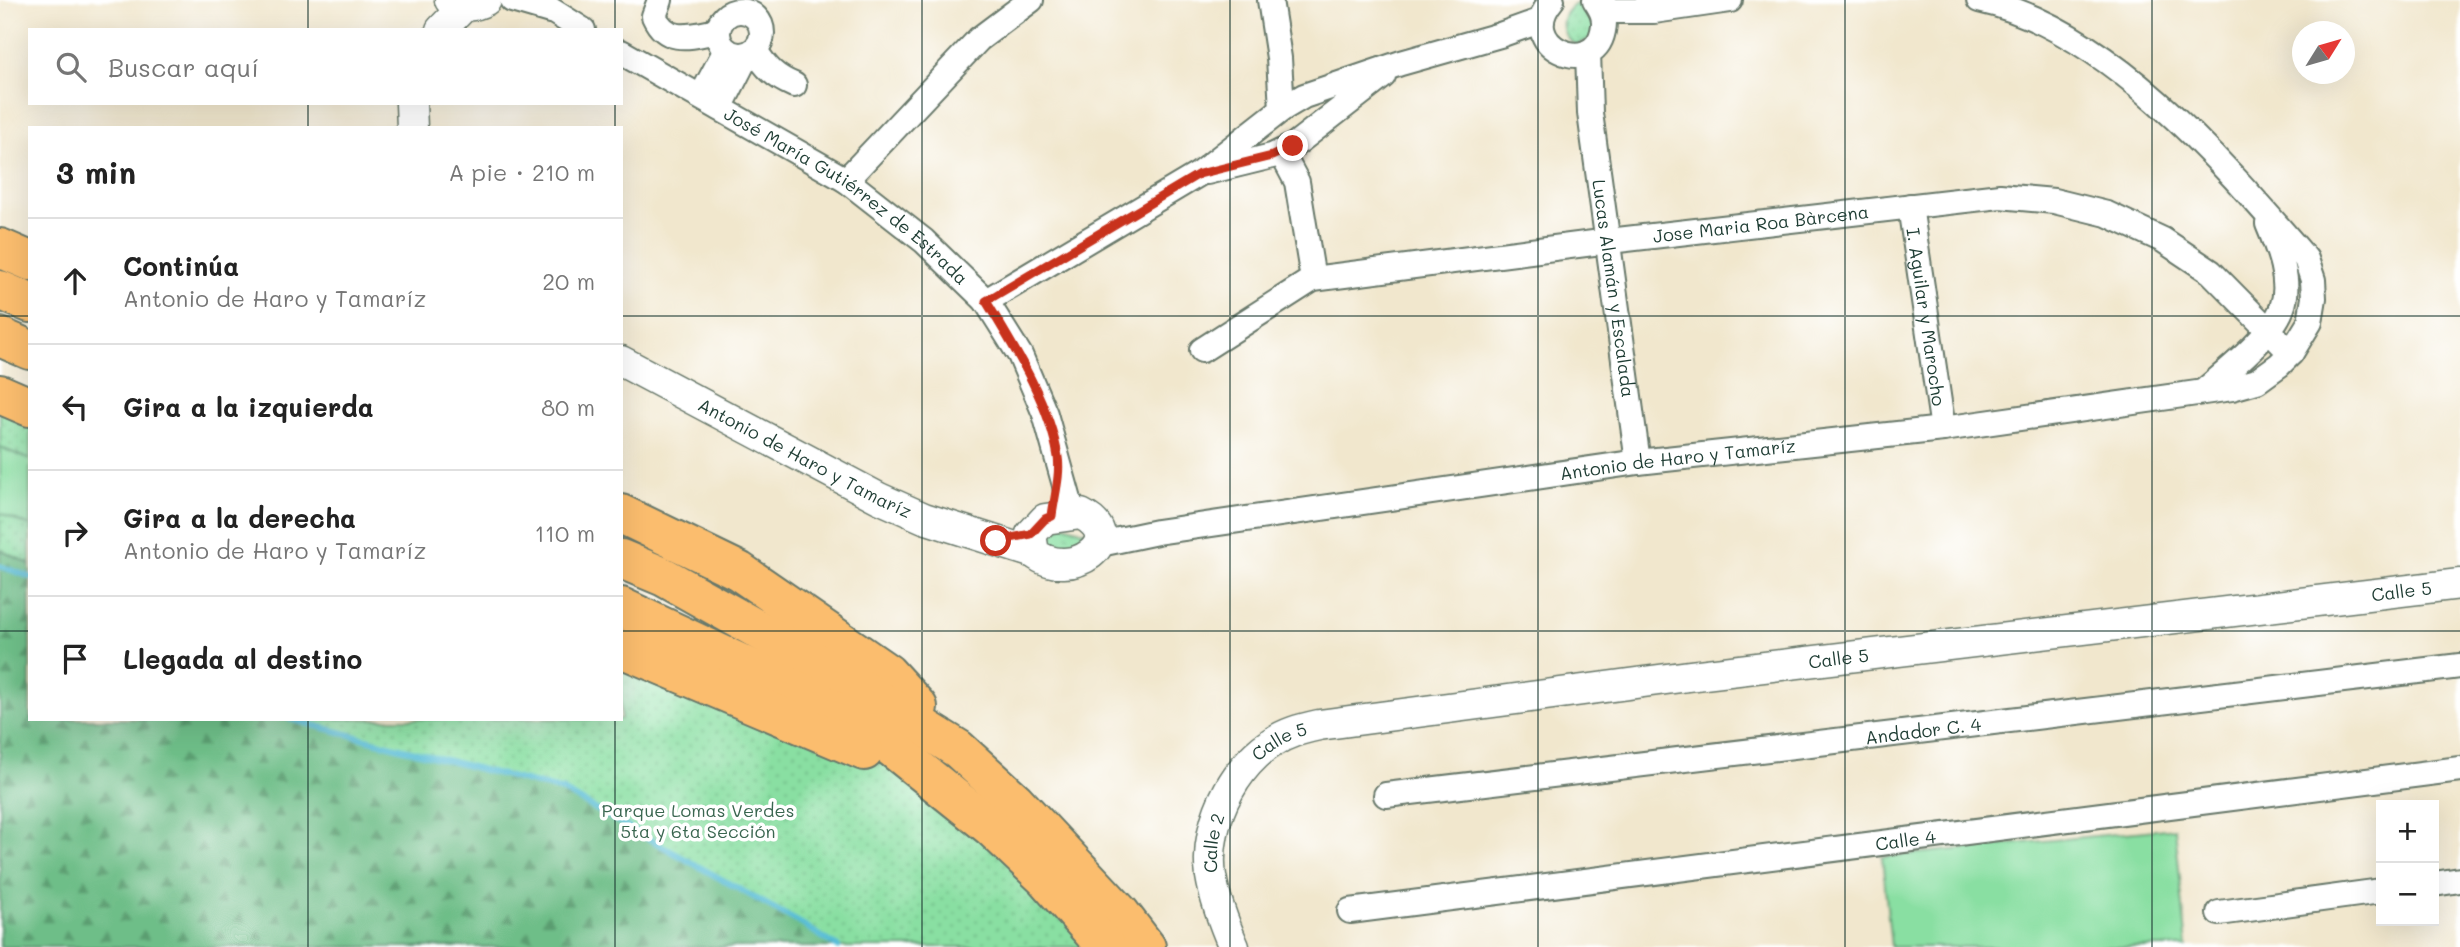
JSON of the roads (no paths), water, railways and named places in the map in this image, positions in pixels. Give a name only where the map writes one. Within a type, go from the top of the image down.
[{"type":"highway","points":[[0,248],[28,260]]},
{"type":"highway","points":[[0,290],[28,302]]},
{"type":"highway","points":[[0,337],[28,349]]},
{"type":"highway","points":[[0,394],[28,406]]},
{"type":"highway","points":[[623,515],[739,571],[887,673],[958,750],[1015,801],[1120,914],[1146,947]]},
{"type":"highway","points":[[623,560],[664,577],[839,675],[958,750]]},
{"type":"highway","points":[[623,608],[801,692],[848,718],[890,746],[991,827],[1036,869],[1107,947]]},
{"type":"highway","points":[[623,649],[933,780]]},
{"type":"street","points":[[512,0],[542,6],[580,28]]},
{"type":"street","points":[[660,0],[654,16],[660,29],[674,37],[736,47],[778,78],[794,85]]},
{"type":"street","points":[[846,180],[979,40],[1031,0]]},
{"type":"street","points":[[1270,0],[1279,58],[1282,109]]},
{"type":"street","points":[[986,301],[1199,174],[1282,109],[1309,93],[1546,19],[1550,45],[1562,53],[1592,31],[1654,11],[1730,0]]},
{"type":"street","name":"Antonio de Haro y Tamaríz","points":[[623,362],[879,498],[924,518],[996,541],[1065,532],[1157,532],[1638,462],[1942,429],[2200,393],[2257,381],[2291,353],[2310,323],[2314,298],[2313,280],[2306,259],[2187,128],[2144,89],[2098,55],[2043,23],[1979,0]]},
{"type":"street","points":[[434,28],[460,1]]},
{"type":"street","points":[[442,28],[460,1]]},
{"type":"street","name":"Lucas Alamán y Escalada","points":[[1592,31],[1590,113],[1638,462]]},
{"type":"street","points":[[710,103],[736,47]]},
{"type":"street","name":"José María Gutiérrez de Estrada","points":[[623,53],[846,180],[924,241],[986,301],[1020,355],[1045,414],[1059,459],[1065,532]]},
{"type":"street","points":[[1279,58],[1309,93],[1327,101],[1329,117]]},
{"type":"street","points":[[1199,174],[1277,154],[1306,137],[1401,63]]},
{"type":"street","points":[[411,105],[412,126]]},
{"type":"street","points":[[1260,126],[1257,135],[1264,152],[1277,154],[1297,182]]},
{"type":"street","points":[[1306,137],[1297,182],[1313,279]]},
{"type":"street","name":"Jose Maria Roa Bàrcena","points":[[1202,350],[1313,279],[2000,195],[2054,201],[2107,214],[2163,240],[2211,272],[2291,353]]},
{"type":"street","name":"I. Aguilar y Marocho","points":[[1910,206],[1942,429]]},
{"type":"street","name":"Antonio de Haro y Tamaríz","points":[[2200,393],[2238,363],[2269,328],[2282,308],[2285,284],[2278,248],[2261,208]]},
{"type":"street","name":"Calle 5","points":[[1234,779],[1267,746],[1292,732],[1319,725],[1703,675],[2460,584]]},
{"type":"street","name":"Andador C. 4","points":[[1386,795],[2460,666]]},
{"type":"street","name":"Calle 4","points":[[1350,911],[2460,769]]},
{"type":"street","name":"Calle 2","points":[[1234,779],[1213,829],[1211,873],[1218,907],[1234,947]]},
{"type":"street","points":[[2439,883],[2460,880]]},
{"type":"street","points":[[2219,914],[2376,892]]},
{"type":"waterway","points":[[0,566],[28,576]]},
{"type":"waterway","points":[[298,721],[563,791],[800,923],[838,947]]},
{"type":"park label","name":"Parque Lomas Verdes 5ta y 6ta Sección","points":[[698,820]]}]
